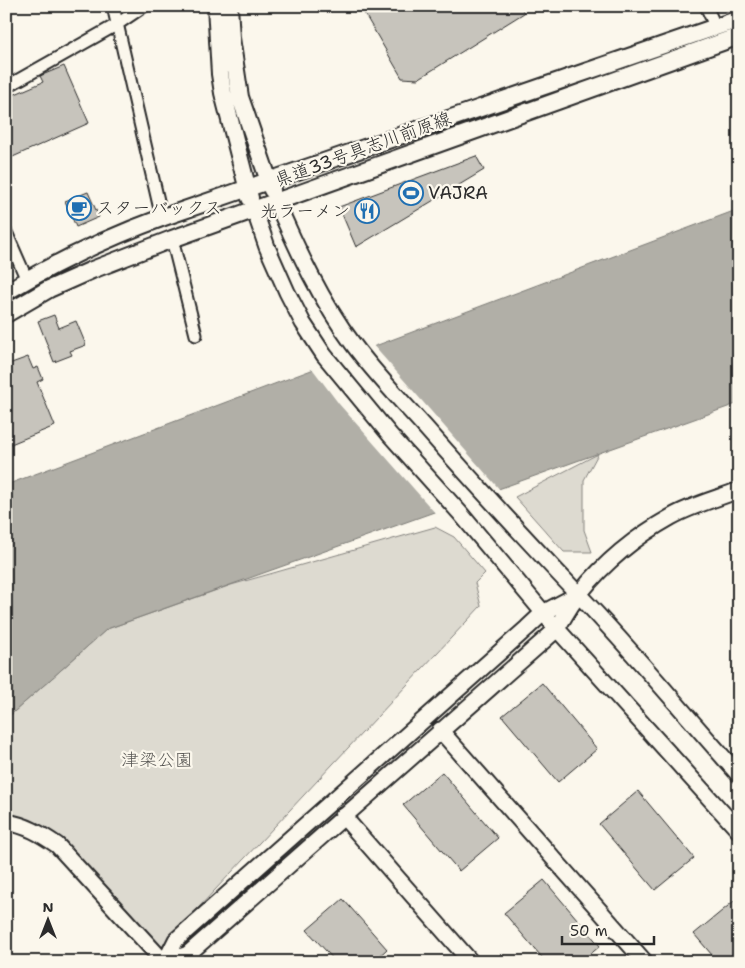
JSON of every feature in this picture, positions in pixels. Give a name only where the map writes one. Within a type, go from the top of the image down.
[{"type":"main road","points":[[216,6],[222,84],[254,209]]},
{"type":"main road","points":[[229,6],[231,38],[240,97],[276,202]]},
{"type":"main road","name":"県道33号具志川前原線","points":[[6,292],[85,250],[124,232],[164,217],[739,19]]},
{"type":"main road","name":"県道33号具志川前原線","points":[[6,314],[49,289],[172,239],[739,36]]},
{"type":"street","points":[[113,6],[159,205],[164,217]]},
{"type":"street","points":[[6,87],[116,25],[144,6]]},
{"type":"street","points":[[706,6],[716,28]]},
{"type":"street","points":[[276,202],[290,233],[332,312],[353,344],[386,385],[490,502],[578,594],[739,775]]},
{"type":"street","points":[[254,209],[267,247],[287,292],[303,323],[324,355],[543,613],[739,831]]},
{"type":"street","points":[[6,232],[26,280]]},
{"type":"street","points":[[172,239],[196,335]]},
{"type":"street","points":[[165,962],[188,954],[440,730],[557,629],[578,594],[600,571],[649,531],[672,516],[737,493]]},
{"type":"street","points":[[165,962],[176,940],[543,613],[578,594]]},
{"type":"street","points":[[440,730],[645,962]]},
{"type":"street","points":[[343,816],[471,962]]},
{"type":"street","points":[[6,822],[20,824],[40,833],[57,845],[165,962]]},
{"type":"green space","points":[[598,454],[584,480],[584,530],[592,552],[564,552],[515,497]]},
{"type":"green space","name":"津梁公園","points":[[435,527],[454,537],[485,573],[475,583],[481,606],[156,953],[57,845],[6,822],[6,719],[107,629],[231,585]]},
{"type":"shaded area","points":[[739,209],[739,403],[107,629],[6,719],[6,485]]},
{"type":"pier","points":[[372,344],[501,491],[436,514],[339,404],[311,367]]},
{"type":"building","points":[[360,6],[520,6],[524,13],[418,79],[402,78]]},
{"type":"building","points":[[64,66],[89,123],[6,160],[6,98],[43,82],[40,76]]},
{"type":"building","points":[[476,156],[484,170],[356,247],[339,207]]},
{"type":"building","points":[[88,192],[99,217],[76,227],[65,201]]},
{"type":"building","points":[[54,315],[59,328],[76,321],[86,345],[70,351],[72,355],[54,362],[38,321]]},
{"type":"building","points":[[28,357],[33,369],[38,367],[43,379],[37,382],[55,426],[6,446],[6,365]]},
{"type":"building","points":[[542,683],[597,749],[558,782],[502,716]]},
{"type":"building","points":[[442,772],[498,838],[459,871],[403,805]]},
{"type":"building","points":[[638,791],[694,858],[655,890],[599,824]]},
{"type":"building","points":[[544,880],[600,946],[581,962],[546,962],[504,913]]},
{"type":"building","points":[[343,899],[387,949],[373,962],[336,962],[307,930]]},
{"type":"building","points":[[734,901],[739,907],[739,962],[718,962],[694,934]]},
{"type":"place","name":"VAJRA","points":[[411,193]]},
{"type":"place","name":"スターバックス","points":[[79,208]]},
{"type":"place","name":"光ラーメン","points":[[367,211]]}]
